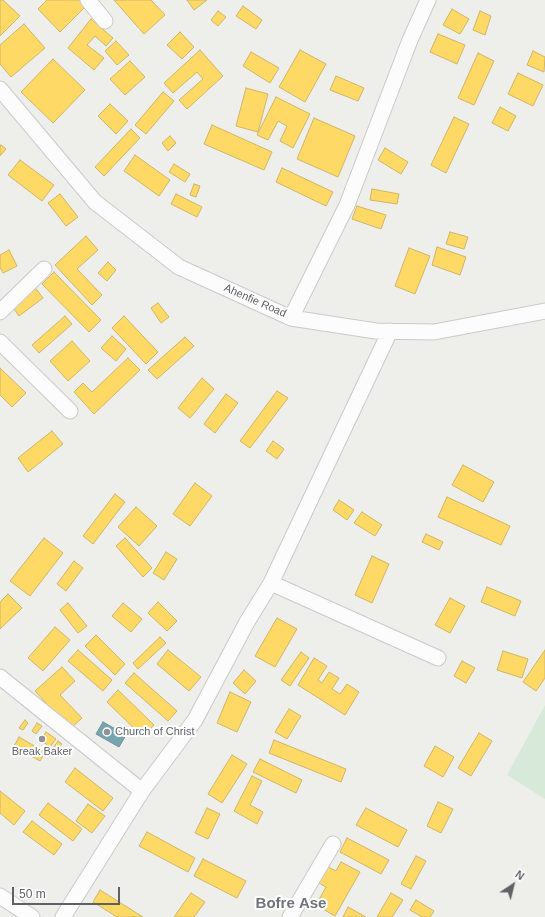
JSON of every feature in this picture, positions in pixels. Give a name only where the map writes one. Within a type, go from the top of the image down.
[{"type":"street","points":[[88,0],[105,20]]},
{"type":"street","name":"Ahenfie Road","points":[[0,89],[95,202],[179,267],[291,318],[347,205],[410,40],[428,0]]},
{"type":"street","points":[[0,312],[44,269]]},
{"type":"street","points":[[291,318],[376,331],[434,332],[545,311]]},
{"type":"street","points":[[63,917],[142,792],[195,720],[247,622],[271,583],[390,331]]},
{"type":"street","points":[[0,342],[70,411]]},
{"type":"street","points":[[271,583],[438,658]]},
{"type":"street","points":[[0,677],[142,792]]},
{"type":"street","points":[[290,917],[333,844]]},
{"type":"street","points":[[0,896],[32,917]]},
{"type":"green space","points":[[545,705],[545,799],[507,775]]},
{"type":"building: Homes","points":[[0,0],[3,0],[20,16],[0,36]]},
{"type":"building: Homes","points":[[47,0],[80,0],[86,6],[60,32],[38,9]]},
{"type":"building: Homes","points":[[114,0],[151,0],[165,15],[144,34]]},
{"type":"building: Homes","points":[[187,0],[207,0],[194,10]]},
{"type":"building: Homes","points":[[243,6],[262,20],[256,29],[236,16]]},
{"type":"building: Homes","points":[[452,9],[469,19],[460,34],[443,25]]},
{"type":"building: Homes","points":[[218,11],[226,17],[218,26],[211,20]]},
{"type":"building: Homes","points":[[480,11],[491,16],[485,35],[473,30]]},
{"type":"building: Homes","points":[[91,19],[113,38],[106,46],[95,36],[87,45],[104,58],[94,70],[68,48]]},
{"type":"building: Homes","points":[[24,24],[45,48],[11,77],[0,64],[0,45]]},
{"type":"building: Homes","points":[[180,32],[194,47],[182,59],[167,45]]},
{"type":"building: Homes","points":[[438,34],[465,45],[457,64],[430,52]]},
{"type":"building: Homes","points":[[116,41],[129,55],[117,65],[105,51]]},
{"type":"building: Homes","points":[[200,50],[223,76],[187,109],[179,100],[203,79],[197,72],[173,93],[164,83]]},
{"type":"building: Homes","points":[[300,50],[326,64],[305,102],[279,87]]},
{"type":"building: Homes","points":[[533,51],[545,57],[544,72],[527,65]]},
{"type":"building: Homes","points":[[251,52],[279,68],[270,83],[243,66]]},
{"type":"building: Homes","points":[[478,53],[494,61],[474,105],[458,98]]},
{"type":"building: Homes","points":[[53,59],[85,90],[53,123],[21,92]]},
{"type":"building: Homes","points":[[130,61],[145,77],[125,95],[110,79]]},
{"type":"building: Homes","points":[[518,73],[543,85],[533,106],[508,94]]},
{"type":"building: Homes","points":[[336,76],[364,88],[358,101],[330,90]]},
{"type":"building: Homes","points":[[246,88],[268,94],[258,132],[236,126]]},
{"type":"building: Homes","points":[[163,92],[174,101],[146,134],[135,125]]},
{"type":"building: Homes","points":[[276,97],[310,114],[293,148],[280,141],[287,126],[278,121],[268,140],[257,135]]},
{"type":"building: Homes","points":[[110,104],[128,121],[116,134],[98,116]]},
{"type":"building: Homes","points":[[500,107],[516,116],[508,131],[492,123]]},
{"type":"building: Homes","points":[[454,117],[469,124],[446,173],[431,165]]},
{"type":"building: Homes","points":[[314,118],[355,136],[338,177],[297,159]]},
{"type":"building: Homes","points":[[212,125],[272,152],[264,170],[204,144]]},
{"type":"building: Homes","points":[[131,129],[140,138],[104,176],[95,167]]},
{"type":"building: Homes","points":[[170,136],[176,143],[168,151],[162,143]]},
{"type":"building: Homes","points":[[1,145],[6,149],[0,156],[0,146]]},
{"type":"building: Homes","points":[[385,148],[408,162],[401,174],[378,160]]},
{"type":"building: Homes","points":[[135,155],[170,180],[159,196],[124,171]]},
{"type":"building: Homes","points":[[20,160],[54,185],[42,201],[8,175]]},
{"type":"building: Homes","points":[[174,164],[190,174],[185,182],[169,172]]},
{"type":"building: Homes","points":[[282,168],[333,192],[326,206],[276,182]]},
{"type":"building: Homes","points":[[194,184],[200,186],[196,197],[190,195]]},
{"type":"building: Homes","points":[[372,189],[399,194],[397,204],[370,200]]},
{"type":"building: Homes","points":[[60,194],[78,217],[66,226],[48,203]]},
{"type":"building: Homes","points":[[176,194],[202,207],[197,217],[171,204]]},
{"type":"building: Homes","points":[[357,206],[386,215],[381,229],[352,219]]},
{"type":"building: Homes","points":[[450,232],[468,237],[464,249],[446,244]]},
{"type":"building: Homes","points":[[86,236],[98,250],[77,269],[102,295],[92,305],[55,265]]},
{"type":"building: Homes","points":[[437,247],[466,257],[460,275],[432,265]]},
{"type":"building: Homes","points":[[409,248],[430,256],[415,294],[395,286]]},
{"type":"building: Homes","points":[[9,250],[17,266],[3,273],[0,267],[0,255]]},
{"type":"building: Homes","points":[[108,262],[116,270],[107,281],[98,273]]},
{"type":"building: Homes","points":[[54,272],[101,320],[89,332],[42,284]]},
{"type":"building: Homes","points":[[34,286],[43,298],[19,316],[10,303]]},
{"type":"building: Homes","points":[[158,303],[169,317],[161,323],[151,308]]},
{"type":"building: Homes","points":[[65,316],[72,324],[39,353],[32,345]]},
{"type":"building: Homes","points":[[124,316],[158,352],[146,364],[112,328]]},
{"type":"building: Homes","points":[[112,336],[126,349],[116,361],[101,348]]},
{"type":"building: Homes","points":[[185,337],[194,346],[157,379],[148,370]]},
{"type":"building: Homes","points":[[72,341],[90,361],[68,381],[50,361]]},
{"type":"building: Homes","points":[[128,358],[140,370],[94,414],[74,392],[83,383],[92,392]]},
{"type":"building: Homes","points":[[0,368],[26,393],[12,407],[0,395]]},
{"type":"building: Homes","points":[[202,378],[214,389],[190,418],[178,408]]},
{"type":"building: Homes","points":[[277,391],[288,398],[250,448],[240,441]]},
{"type":"building: Homes","points":[[226,394],[238,403],[215,433],[204,424]]},
{"type":"building: Homes","points":[[52,431],[63,444],[28,472],[18,458]]},
{"type":"building: Homes","points":[[273,441],[284,449],[277,459],[266,451]]},
{"type":"building: Homes","points":[[463,465],[494,482],[483,502],[452,485]]},
{"type":"building: Homes","points":[[195,483],[212,496],[190,526],[173,514]]},
{"type":"building: Homes","points":[[115,494],[125,502],[93,544],[83,536]]},
{"type":"building: Homes","points":[[447,497],[510,526],[501,545],[438,517]]},
{"type":"building: Homes","points":[[339,500],[354,510],[347,520],[333,510]]},
{"type":"building: Homes","points":[[136,507],[157,526],[139,546],[118,527]]},
{"type":"building: Homes","points":[[362,512],[382,525],[375,536],[354,523]]},
{"type":"building: Homes","points":[[426,534],[443,542],[439,550],[422,542]]},
{"type":"building: Homes","points":[[44,538],[63,553],[30,596],[10,581]]},
{"type":"building: Homes","points":[[125,538],[152,568],[143,577],[116,546]]},
{"type":"building: Homes","points":[[166,552],[177,559],[164,580],[153,573]]},
{"type":"building: Homes","points":[[372,556],[389,564],[372,603],[355,595]]},
{"type":"building: Homes","points":[[74,561],[83,568],[66,591],[57,584]]},
{"type":"building: Homes","points":[[487,587],[521,601],[515,616],[481,602]]},
{"type":"building: Homes","points":[[8,594],[22,608],[0,629],[0,602]]},
{"type":"building: Homes","points":[[450,598],[465,606],[450,633],[435,625]]},
{"type":"building: Homes","points":[[158,602],[177,621],[167,631],[148,613]]},
{"type":"building: Homes","points":[[68,603],[87,626],[78,633],[60,610]]},
{"type":"building: Homes","points":[[123,603],[142,619],[131,632],[112,616]]},
{"type":"building: Homes","points":[[277,618],[297,629],[275,667],[255,656]]},
{"type":"building: Homes","points":[[55,627],[70,640],[43,671],[28,658]]},
{"type":"building: Homes","points":[[96,635],[125,664],[115,675],[85,646]]},
{"type":"building: Homes","points":[[160,637],[166,643],[138,669],[133,663]]},
{"type":"building: Homes","points":[[78,650],[112,680],[103,691],[68,661]]},
{"type":"building: Homes","points":[[168,650],[201,677],[189,691],[157,664]]},
{"type":"building: Homes","points":[[545,650],[545,678],[536,691],[523,682]]},
{"type":"building: Homes","points":[[503,651],[528,659],[522,678],[497,670]]},
{"type":"building: Homes","points":[[301,652],[309,658],[290,686],[281,680]]},
{"type":"building: Homes","points":[[314,658],[327,666],[318,680],[322,683],[329,672],[339,678],[332,689],[340,694],[347,684],[359,692],[345,715],[298,685]]},
{"type":"building: Homes","points":[[462,661],[475,668],[466,683],[454,676]]},
{"type":"building: Homes","points":[[62,667],[75,681],[60,695],[82,718],[70,729],[35,691]]},
{"type":"building: Homes","points":[[244,670],[256,681],[245,694],[233,683]]},
{"type":"building: Homes","points":[[134,673],[177,711],[168,721],[125,683]]},
{"type":"building: Homes","points":[[118,690],[154,725],[142,736],[107,702]]},
{"type":"building: Homes","points":[[230,692],[251,702],[237,732],[217,723]]},
{"type":"building: Homes","points":[[289,709],[301,716],[287,739],[275,732]]},
{"type":"building: Homes","points":[[25,720],[28,723],[23,730],[19,728]]},
{"type":"building: Homes","points":[[37,723],[42,726],[36,734],[32,731]]},
{"type":"building: Homes","points":[[46,732],[56,739],[50,747],[41,740]]},
{"type":"building: Homes","points":[[479,733],[492,741],[471,776],[458,768]]},
{"type":"building: Homes","points":[[19,737],[45,752],[40,761],[14,746]]},
{"type":"building: Homes","points":[[274,740],[346,769],[341,782],[269,753]]},
{"type":"building: Homes","points":[[58,741],[62,744],[57,750],[53,748]]},
{"type":"building: Homes","points":[[435,746],[454,757],[443,777],[424,766]]},
{"type":"building: Homes","points":[[232,755],[247,764],[222,803],[208,794]]},
{"type":"building: Homes","points":[[260,759],[302,780],[296,793],[253,772]]},
{"type":"building: Homes","points":[[75,768],[113,798],[103,811],[65,782]]},
{"type":"building: Homes","points":[[252,776],[262,781],[250,805],[263,812],[257,824],[234,811]]},
{"type":"building: Homes","points":[[0,791],[25,811],[14,825],[0,813]]},
{"type":"building: Homes","points":[[438,802],[453,809],[441,833],[427,826]]},
{"type":"building: Homes","points":[[48,803],[82,829],[73,841],[39,815]]},
{"type":"building: Homes","points":[[88,804],[105,816],[92,833],[76,821]]},
{"type":"building: Homes","points":[[207,808],[220,814],[208,839],[195,833]]},
{"type":"building: Homes","points":[[366,808],[407,830],[398,847],[356,825]]},
{"type":"building: Homes","points":[[32,821],[62,844],[54,855],[23,832]]},
{"type":"building: Homes","points":[[147,832],[195,858],[188,872],[139,846]]},
{"type":"building: Homes","points":[[347,838],[389,860],[381,874],[340,852]]},
{"type":"building: Homes","points":[[416,856],[426,861],[411,889],[401,884]]},
{"type":"building: Homes","points":[[203,859],[246,881],[237,898],[194,876]]},
{"type":"building: Homes","points":[[341,862],[360,872],[335,916],[316,905],[326,887],[319,883],[328,867],[336,871]]},
{"type":"building: Homes","points":[[100,890],[143,917],[117,917],[93,902]]},
{"type":"building: Homes","points":[[191,893],[205,902],[194,917],[174,917]]},
{"type":"building: Homes","points":[[391,893],[403,900],[392,917],[377,917]]},
{"type":"building: Homes","points":[[416,900],[434,911],[430,917],[422,917],[410,910]]},
{"type":"building: Homes","points":[[348,907],[366,917],[343,917]]},
{"type":"building: Public","points":[[103,722],[126,735],[119,747],[96,734]]},
{"type":"place","name":"Church of Christ","points":[[107,732]]},
{"type":"place","name":"Break Baker","points":[[42,739]]},
{"type":"district","name":"Bofre Ase","points":[[291,904]]}]
